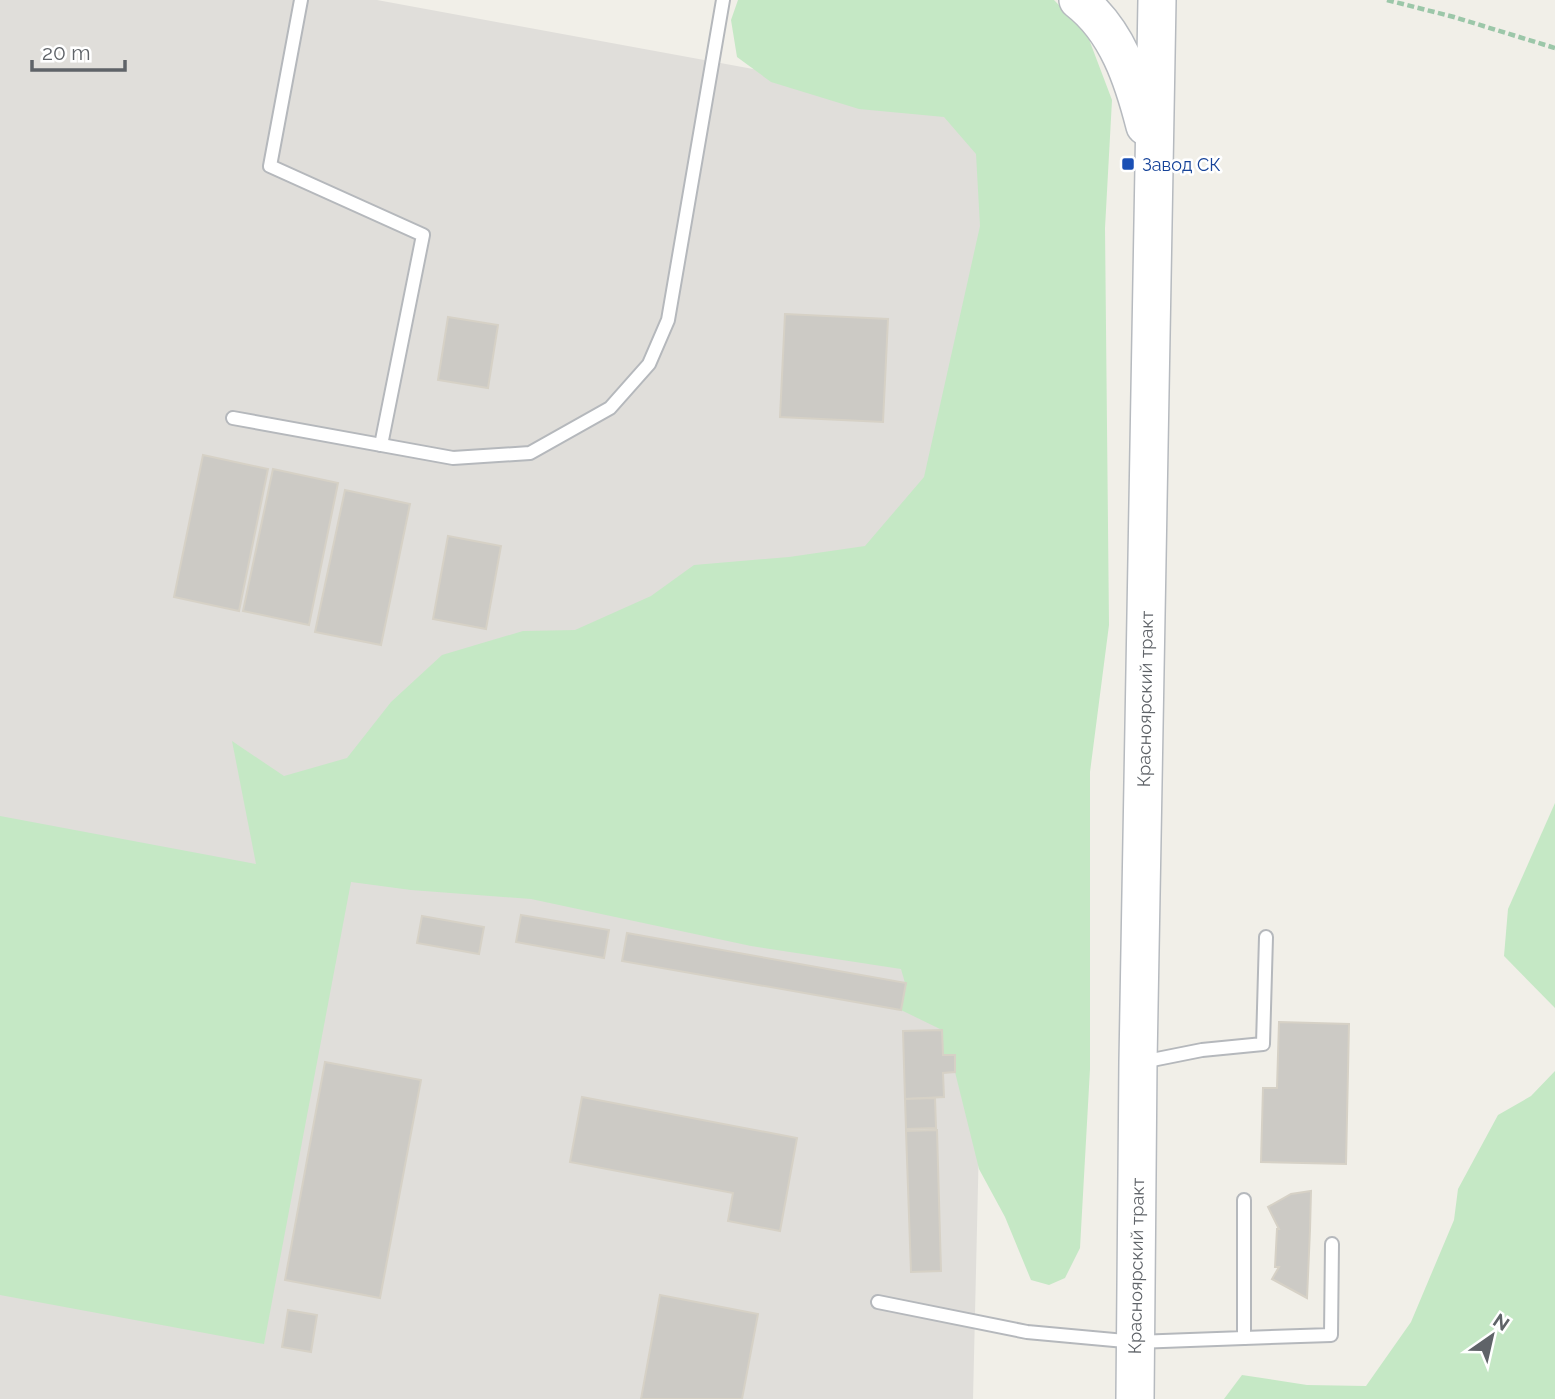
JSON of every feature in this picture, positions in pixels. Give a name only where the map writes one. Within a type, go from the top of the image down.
[{"type":"main road","points":[[1078,0],[1092,11],[1119,49],[1139,102],[1154,162]]},
{"type":"main road","name":"Красноярский тракт","points":[[1135,1399],[1138,1062],[1157,0]]},
{"type":"lane","points":[[301,0],[270,166],[424,235],[381,445]]},
{"type":"lane","points":[[233,418],[453,458],[530,453],[610,408],[649,364],[668,320],[723,0]]},
{"type":"lane","points":[[1138,1062],[1202,1050],[1263,1044],[1266,937]]},
{"type":"lane","points":[[1244,1200],[1244,1338]]},
{"type":"lane","points":[[878,1302],[1027,1332],[1136,1342],[1331,1335],[1332,1244]]},
{"type":"path","points":[[1387,0],[1555,48]]},
{"type":"shaded area","points":[[0,0],[377,0],[1003,115],[973,1399],[0,1399]]},
{"type":"green space","points":[[738,0],[1054,0],[1087,34],[1112,100],[1105,228],[1109,625],[1090,772],[1090,1069],[1080,1248],[1065,1278],[1049,1285],[1031,1280],[1005,1217],[979,1169],[955,1072],[955,1056],[943,1055],[942,1030],[901,1010],[905,983],[901,969],[751,946],[531,899],[411,890],[351,882],[264,1344],[0,1295],[0,816],[256,864],[232,741],[284,776],[347,758],[391,702],[442,655],[523,631],[575,630],[651,596],[694,565],[789,557],[865,546],[924,477],[980,226],[976,154],[944,117],[859,109],[771,82],[737,57],[731,20]]},
{"type":"green space","points":[[1555,803],[1555,1008],[1504,956],[1508,909]]},
{"type":"green space","points":[[1555,1071],[1555,1399],[1224,1399],[1242,1375],[1307,1385],[1366,1386],[1411,1322],[1454,1220],[1458,1189],[1498,1115],[1531,1096]]},
{"type":"building","points":[[785,314],[888,319],[883,422],[780,417]]},
{"type":"building","points":[[448,317],[498,325],[488,388],[438,380]]},
{"type":"building","points":[[203,455],[268,469],[239,611],[174,597]]},
{"type":"building","points":[[273,469],[338,483],[309,625],[243,611]]},
{"type":"building","points":[[345,490],[410,504],[381,645],[315,632]]},
{"type":"building","points":[[448,536],[501,546],[486,629],[433,619]]},
{"type":"building","points":[[521,915],[609,930],[604,958],[516,942]]},
{"type":"building","points":[[422,916],[484,927],[479,954],[417,943]]},
{"type":"building","points":[[627,933],[906,983],[901,1010],[622,961]]},
{"type":"building","points":[[1279,1022],[1349,1024],[1346,1164],[1261,1162],[1263,1088],[1277,1088]]},
{"type":"building","points":[[942,1030],[943,1055],[955,1055],[955,1072],[943,1073],[944,1097],[905,1099],[903,1031]]},
{"type":"building","points":[[325,1062],[421,1080],[380,1298],[285,1280]]},
{"type":"building","points":[[582,1097],[797,1138],[780,1231],[728,1221],[733,1193],[570,1162]]},
{"type":"building","points":[[935,1098],[936,1128],[906,1129],[905,1099]]},
{"type":"building","points":[[937,1130],[941,1271],[911,1272],[906,1131]]},
{"type":"building","points":[[1311,1191],[1307,1298],[1272,1279],[1279,1267],[1275,1267],[1279,1229],[1268,1207],[1291,1194]]},
{"type":"building","points":[[660,1295],[758,1314],[742,1399],[641,1399]]},
{"type":"building","points":[[288,1310],[317,1315],[311,1352],[282,1347]]},
{"type":"place","name":"Завод СК","points":[[1128,164]]}]
